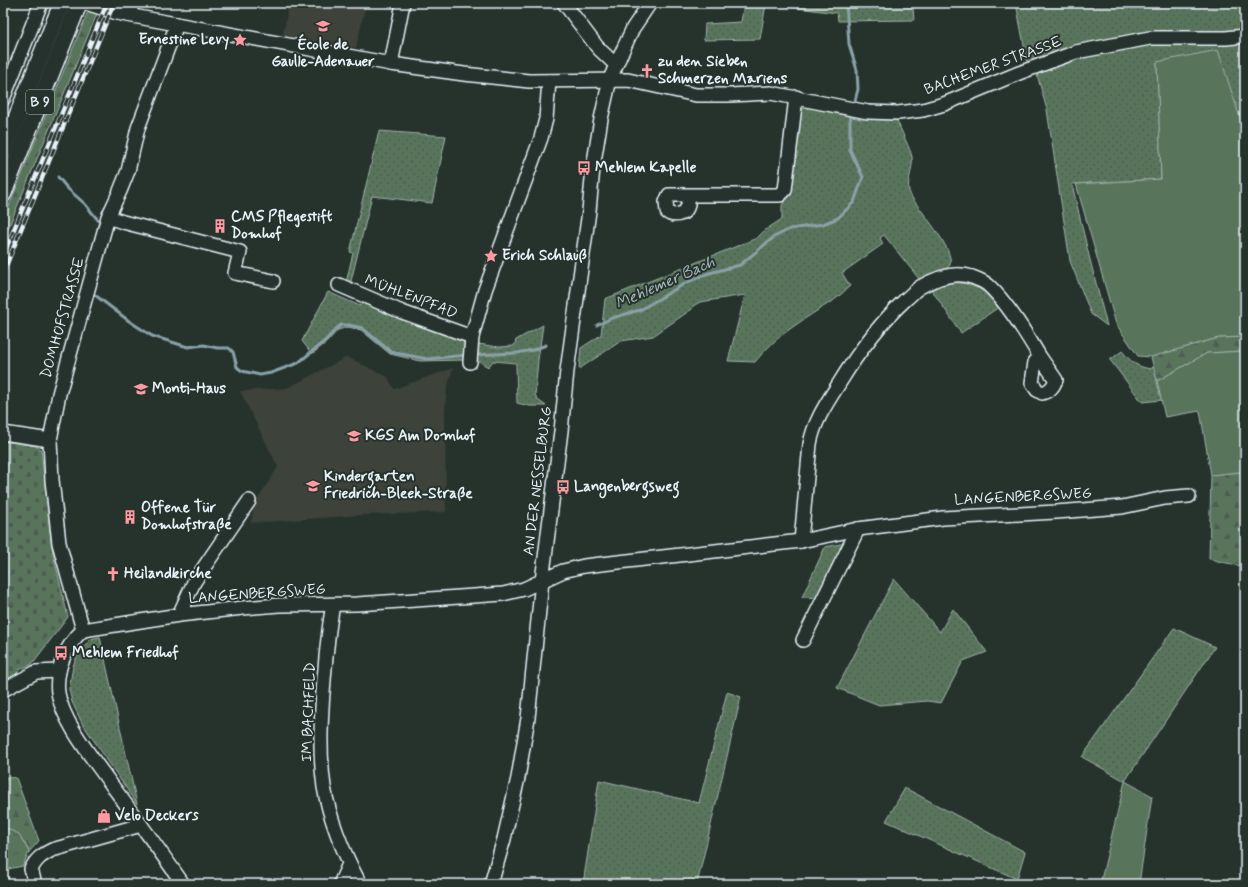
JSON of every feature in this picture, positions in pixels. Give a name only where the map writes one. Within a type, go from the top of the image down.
[{"type":"main road","name":"B 9","points":[[3,152],[62,4]]},
{"type":"main road","name":"B 9","points":[[3,194],[80,5]]},
{"type":"street","points":[[3,99],[41,3]]},
{"type":"street","points":[[391,64],[403,3]]},
{"type":"street","points":[[564,3],[598,48],[616,65]]},
{"type":"street","name":"AN DER NESSELBURG","points":[[491,884],[506,831],[524,748],[567,371],[589,211],[593,168],[601,119],[610,79],[633,28],[650,3]]},
{"type":"street","name":"BACHEMER STRASSE","points":[[80,5],[131,9],[177,24],[391,64],[468,75],[529,81],[628,80],[696,95],[771,93],[847,108],[898,113],[923,110],[944,104],[1019,73],[1076,52],[1150,38],[1226,38],[1245,36]]},
{"type":"street","name":"DOMHOFSTRASSE","points":[[83,630],[60,544],[52,480],[50,440],[59,394],[108,217],[128,171],[138,128],[177,24]]},
{"type":"street","points":[[470,362],[472,342],[479,308],[491,270],[541,138],[546,119],[549,81]]},
{"type":"street","points":[[688,195],[780,195],[786,190],[796,97]]},
{"type":"street","points":[[108,217],[240,252],[235,273],[273,281]]},
{"type":"street","points":[[801,541],[810,444],[822,410],[849,368],[886,317],[919,288],[933,280],[954,274],[971,277],[987,284],[1010,312],[1040,357]]},
{"type":"street","name":"MÜHLENPFAD","points":[[339,285],[472,342]]},
{"type":"street","points":[[3,433],[50,440]]},
{"type":"street","name":"LANGENBERGSWEG","points":[[83,630],[179,615],[278,605],[333,605],[503,594],[524,589],[563,571],[584,566],[801,541],[858,529],[943,518],[1122,507],[1165,498],[1189,496]]},
{"type":"street","points":[[179,615],[194,582],[249,501]]},
{"type":"street","points":[[803,640],[858,529]]},
{"type":"street","name":"IM BACHFELD","points":[[333,605],[329,624],[322,714],[322,760],[324,788],[330,811],[350,864],[360,884]]},
{"type":"street","points":[[83,630],[71,643],[64,656],[59,671],[58,692],[63,711],[87,751],[182,884]]},
{"type":"street","points":[[3,690],[36,672],[59,671]]},
{"type":"street","points":[[35,884],[31,869],[36,860],[42,854],[141,825]]},
{"type":"street","points":[[340,884],[350,864]]},
{"type":"shaded area","name":"École de Gaulle-Adenauer","points":[[289,3],[366,3],[356,48],[283,35]]},
{"type":"shaded area","name":"KGS Am Domhof","points":[[347,357],[388,377],[394,389],[453,368],[447,388],[445,412],[446,512],[361,515],[251,523],[254,505],[278,467],[240,391],[287,388]]},
{"type":"green space","points":[[744,3],[918,3],[913,7],[914,20],[838,21],[837,13],[766,4],[760,39],[704,40],[705,24],[741,22]]},
{"type":"green space","points":[[1016,3],[1245,3],[1245,34],[1150,34],[1028,67]]},
{"type":"green space","points":[[88,11],[97,14],[3,241],[3,221]]},
{"type":"green space","points":[[1245,39],[1245,133],[1238,112],[1157,62],[1161,179],[1072,184],[1107,326],[1091,314],[1070,261],[1047,110],[1036,71],[1077,55],[1150,40]]},
{"type":"green space","points":[[1218,50],[1245,133],[1245,337],[1218,338],[1151,357],[1138,356],[1116,324],[1076,184],[1161,179],[1157,62]]},
{"type":"green space","points":[[808,107],[861,119],[897,120],[912,157],[912,167],[908,187],[909,191],[915,203],[942,240],[950,258],[950,265],[941,271],[920,280],[884,235],[880,238],[883,244],[842,273],[850,286],[836,298],[802,320],[772,343],[755,362],[728,361],[745,295],[700,302],[653,336],[621,341],[579,369],[581,348],[601,335],[605,299],[757,238],[765,230],[782,219],[782,205],[790,193],[801,110]]},
{"type":"green space","points":[[379,131],[446,136],[432,203],[372,196],[350,285],[346,283],[353,253],[350,252]]},
{"type":"green space","points":[[953,282],[974,286],[985,292],[999,307],[961,333],[931,289],[941,284]]},
{"type":"green space","points":[[328,292],[360,306],[365,300],[467,337],[478,344],[499,347],[514,346],[516,340],[543,325],[535,395],[538,400],[546,406],[530,406],[517,403],[516,363],[493,361],[488,367],[474,358],[465,360],[420,361],[390,354],[361,330],[348,327],[338,330],[327,342],[312,354],[302,341]]},
{"type":"green space","points":[[1245,337],[1245,351],[1207,353],[1157,381],[1151,357],[1218,338]]},
{"type":"green space","points":[[1122,351],[1132,361],[1141,367],[1150,369],[1154,367],[1162,400],[1142,402],[1110,360]]},
{"type":"green space","points":[[1245,351],[1245,473],[1239,472],[1211,475],[1200,411],[1165,417],[1157,381],[1207,353]]},
{"type":"green space","points":[[3,441],[36,446],[41,449],[52,549],[68,617],[32,664],[19,670],[15,676],[3,683]]},
{"type":"green space","points":[[1239,472],[1245,473],[1245,567],[1209,559],[1211,475]]},
{"type":"green space","points":[[846,543],[818,598],[802,597],[825,547]]},
{"type":"green space","points":[[894,579],[940,632],[953,609],[987,652],[963,661],[941,703],[927,701],[879,705],[837,688]]},
{"type":"green space","points":[[1174,628],[1215,647],[1125,781],[1082,757]]},
{"type":"green space","points":[[100,637],[137,804],[82,723],[72,702],[69,689],[73,666],[79,651],[91,639]]},
{"type":"green space","points":[[727,692],[741,697],[697,884],[583,884],[599,780],[699,803]]},
{"type":"green space","points":[[3,775],[4,777],[16,778],[39,841],[29,852],[24,842],[5,827],[3,828]]},
{"type":"green space","points":[[1125,781],[1152,796],[1139,884],[1100,884]]},
{"type":"green space","points":[[905,788],[1025,852],[1017,879],[886,821]]},
{"type":"green space","points":[[4,827],[19,834],[29,852],[23,866],[3,870]]},
{"type":"green space","points":[[3,870],[13,884],[3,884]]},
{"type":"waterway","name":"Mehlemer Bach","points":[[846,3],[849,44],[857,70],[858,89],[854,105]]},
{"type":"waterway","name":"Mehlemer Bach","points":[[597,325],[612,318],[640,310],[684,284],[706,274],[740,265],[774,237],[790,229],[823,224],[838,218],[854,202],[863,177],[850,150],[850,121],[852,113]]},
{"type":"waterway","name":"Mehlemer Bach","points":[[58,177],[67,188],[85,204],[98,220]]},
{"type":"waterway","name":"Mehlemer Bach","points":[[95,295],[129,321],[152,336],[188,347],[204,345],[217,348],[229,348],[233,352],[237,367],[242,371],[260,375],[271,373],[298,363],[326,340],[341,325],[362,328],[391,352],[427,359],[467,355]]},
{"type":"waterway","name":"Mehlemer Bach","points":[[475,355],[517,353],[533,350],[546,345]]},
{"type":"railway","points":[[3,256],[107,3]]},
{"type":"railway","points":[[3,273],[114,3]]},
{"type":"place","name":"École de Gaulle-Adenauer","points":[[323,26]]},
{"type":"place","name":"Ernestine Levy","points":[[240,40]]},
{"type":"place","name":"zu den Sieben Schmerzen Mariens","points":[[647,71]]},
{"type":"place","name":"Mehlem Kapelle","points":[[584,168]]},
{"type":"place","name":"CMS Pflegestift Domhof","points":[[220,226]]},
{"type":"place","name":"Erich Schlauß","points":[[491,256]]},
{"type":"place","name":"Monti-Haus","points":[[141,389]]},
{"type":"place","name":"KGS Am Domhof","points":[[354,436]]},
{"type":"place","name":"Kindergarten Friedrich-Bleek-Straße","points":[[313,486]]},
{"type":"place","name":"Langenbergsweg","points":[[563,487]]},
{"type":"place","name":"Offene Tür Domhofstraße","points":[[130,517]]},
{"type":"place","name":"Heilandkirche","points":[[113,574]]},
{"type":"place","name":"Mehlem Friedhof","points":[[61,653]]},
{"type":"place","name":"Velo Deckers","points":[[104,816]]}]
